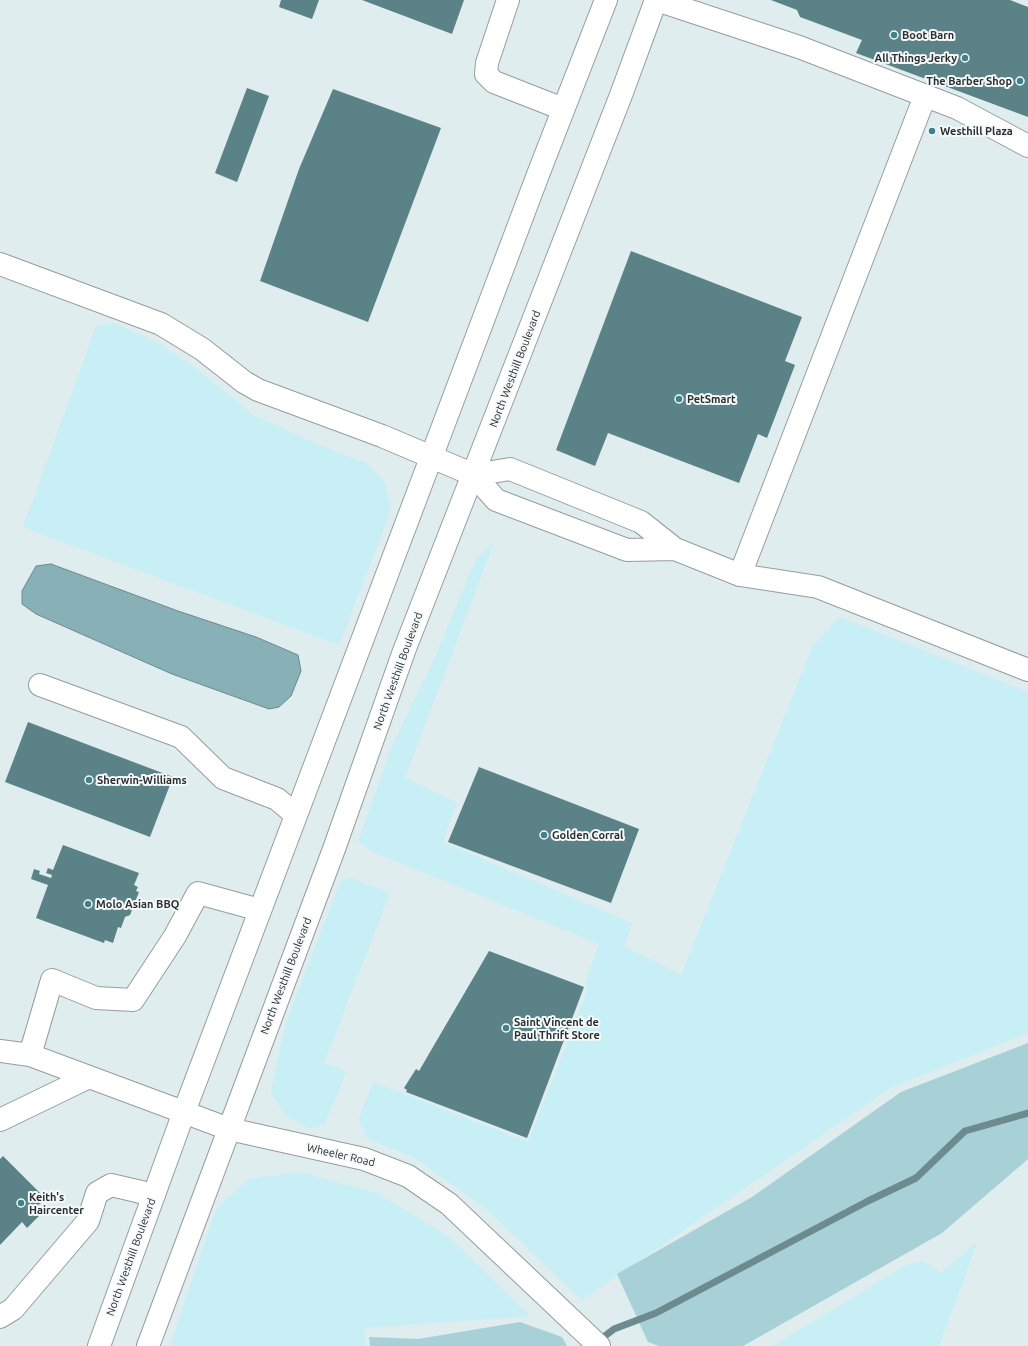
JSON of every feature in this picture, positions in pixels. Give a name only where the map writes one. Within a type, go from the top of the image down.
[{"type":"street","points":[[508,0],[487,63],[486,74],[494,82],[563,109]]},
{"type":"street","name":"North Westhill Boulevard","points":[[99,1346],[184,1112],[431,456],[606,0]]},
{"type":"street","points":[[656,0],[709,7],[799,47],[957,108],[1028,146]]},
{"type":"street","name":"North Westhill Boulevard","points":[[148,1346],[334,850],[404,651],[474,475],[656,0]]},
{"type":"street","points":[[740,575],[925,96]]},
{"type":"street","points":[[0,264],[161,324],[202,349],[244,382],[258,390],[431,456],[474,475],[496,500],[628,550],[674,549]]},
{"type":"street","points":[[474,475],[510,468],[641,522],[674,549],[740,575],[818,587],[1028,670]]},
{"type":"street","points":[[40,685],[181,737],[224,778],[277,799],[296,815]]},
{"type":"street","points":[[30,1055],[52,980],[96,998],[133,1000],[175,936],[198,893],[260,910]]},
{"type":"street","name":"Wheeler Road","points":[[0,1050],[30,1055],[229,1129],[364,1159],[408,1176],[449,1204],[600,1346]]},
{"type":"street","points":[[0,1120],[89,1077]]},
{"type":"street","points":[[0,1317],[13,1309],[88,1221],[97,1193],[111,1185],[154,1195]]},
{"type":"shaded area","points":[[0,0],[1028,0],[1028,1346],[0,1346]]},
{"type":"shaded area","points":[[115,323],[160,344],[197,369],[253,415],[310,441],[366,463],[385,482],[390,508],[384,529],[339,645],[23,527],[96,327]]},
{"type":"shaded area","points":[[494,542],[405,778],[457,803],[443,842],[632,923],[624,946],[681,975],[812,647],[840,617],[1028,692],[1028,1033],[892,1087],[582,1300],[485,1208],[415,1158],[366,1138],[359,1119],[373,1082],[528,1142],[588,989],[585,982],[599,944],[373,852],[358,842],[391,749],[435,657],[476,559]]},
{"type":"shaded area","points":[[51,564],[178,611],[256,637],[298,655],[301,671],[291,696],[279,707],[269,709],[172,674],[36,614],[22,604],[22,591],[36,566]]},
{"type":"shaded area","points":[[352,878],[390,893],[324,1063],[346,1072],[324,1126],[309,1128],[286,1116],[271,1092],[286,1022],[341,880]]},
{"type":"shaded area","points":[[1028,1043],[1028,1159],[942,1233],[743,1346],[659,1346],[648,1342],[617,1274],[752,1197],[901,1092]]},
{"type":"shaded area","points":[[299,1172],[377,1193],[449,1237],[530,1316],[364,1328],[366,1346],[170,1346],[216,1209],[249,1179]]},
{"type":"shaded area","points":[[978,1241],[939,1346],[773,1346],[906,1265],[923,1261],[941,1273]]},
{"type":"shaded area","points":[[520,1322],[562,1337],[567,1346],[370,1346],[369,1337],[418,1339]]},
{"type":"building","points":[[281,0],[319,0],[312,19],[279,7]]},
{"type":"building","points":[[362,0],[464,0],[452,34]]},
{"type":"building","points":[[771,0],[1010,0],[1028,7],[1028,117],[856,53],[862,40],[800,17],[797,10]]},
{"type":"building","points":[[247,88],[269,96],[237,182],[215,173]]},
{"type":"building","points":[[333,89],[441,128],[368,322],[260,281],[299,169]]},
{"type":"building","name":"PetSmart","points":[[631,251],[802,317],[785,361],[795,365],[767,438],[758,434],[739,483],[608,433],[595,466],[556,450]]},
{"type":"building","name":"Sherwin-Williams","points":[[28,722],[173,777],[150,837],[5,782]]},
{"type":"building","name":"Golden Corral","points":[[479,767],[639,829],[611,903],[448,842]]},
{"type":"building","name":"Molo Asian BBQ","points":[[63,845],[139,873],[134,885],[138,887],[136,891],[139,892],[130,915],[125,917],[121,928],[118,927],[113,943],[105,940],[104,943],[36,918],[48,885],[31,879],[34,869],[40,871],[39,874],[51,878],[52,875],[46,873],[48,868],[53,870]]},
{"type":"building","name":"Saint Vincent de Paul Thrift Store","points":[[489,951],[584,987],[527,1138],[406,1092],[407,1090],[404,1088],[416,1069],[419,1071]]},
{"type":"building","name":"Keith's Haircenter","points":[[3,1156],[46,1199],[37,1206],[43,1212],[27,1228],[22,1222],[0,1245],[0,1159]]},
{"type":"waterway","points":[[597,1342],[614,1329],[656,1313],[868,1201],[916,1178],[965,1131],[1028,1113]]},
{"type":"place","name":"Boot Barn","points":[[894,35]]},
{"type":"place","name":"All Things Jerky","points":[[965,58]]},
{"type":"place","name":"The Barber Shop","points":[[1020,81]]},
{"type":"place","name":"Westhill Plaza","points":[[932,131]]},
{"type":"place","name":"PetSmart","points":[[679,399]]},
{"type":"place","name":"Sherwin-Williams","points":[[89,780]]},
{"type":"place","name":"Golden Corral","points":[[544,835]]},
{"type":"place","name":"Molo Asian BBQ","points":[[88,904]]},
{"type":"place","name":"Saint Vincent de Paul Thrift Store","points":[[506,1028]]},
{"type":"place","name":"Keith's Haircenter","points":[[21,1203]]}]
